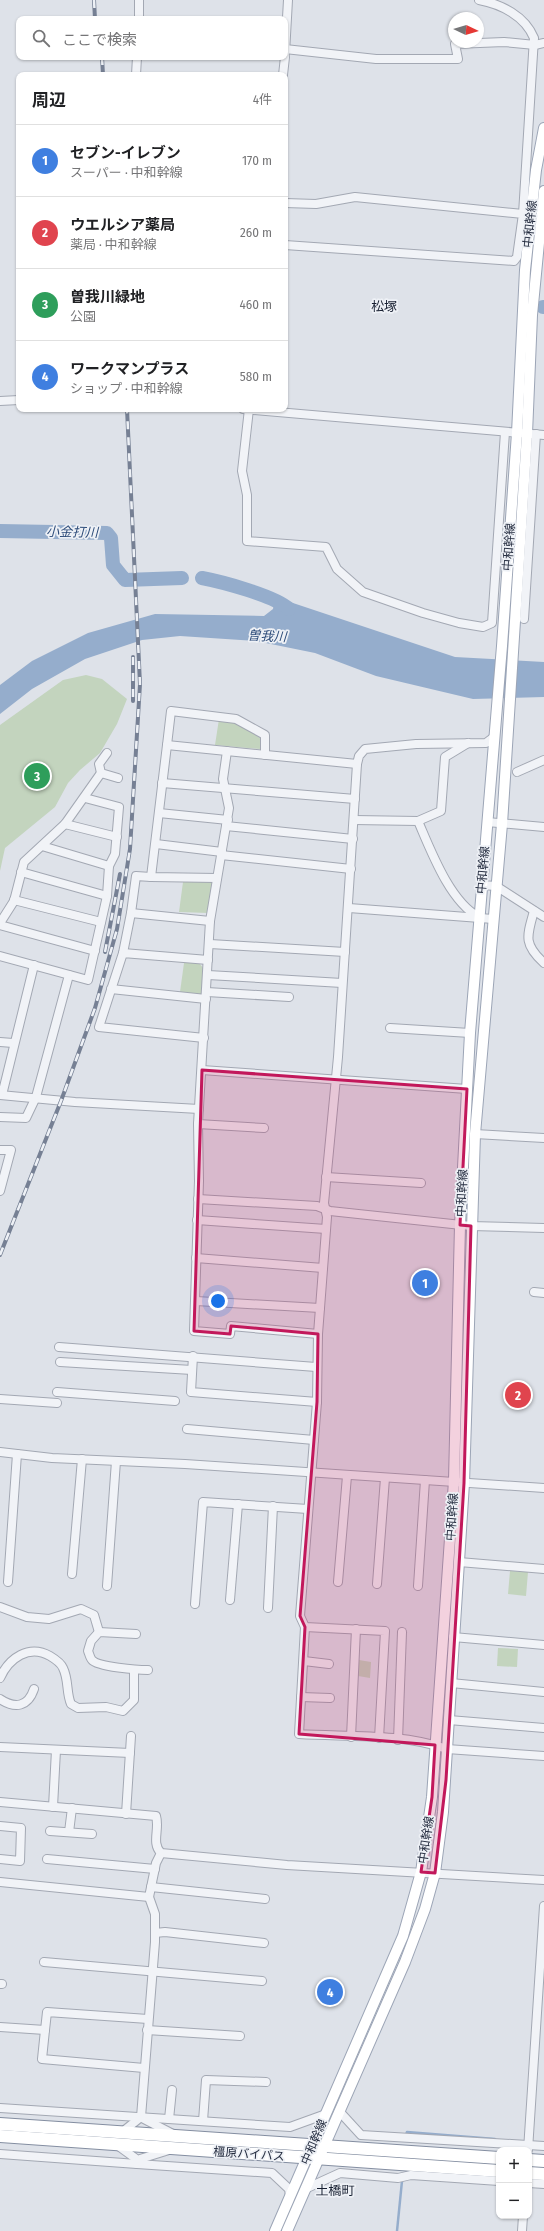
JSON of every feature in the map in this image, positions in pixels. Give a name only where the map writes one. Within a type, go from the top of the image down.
[{"type":"highway","name":"橿原バイパス","points":[[0,2124],[496,2158]]},
{"type":"highway","name":"橿原バイパス","points":[[0,2136],[496,2170]]},
{"type":"highway","points":[[532,2160],[544,2161]]},
{"type":"highway","points":[[532,2172],[544,2174]]},
{"type":"main road","name":"中和幹線","points":[[275,2231],[403,1936],[421,1872],[432,1797],[435,1745],[459,1482],[475,1134],[492,919],[502,824],[513,645],[531,434],[534,216],[536,170],[544,128]]},
{"type":"main road","name":"中和幹線","points":[[287,2231],[320,2159],[339,2111],[405,1962],[425,1909],[435,1873],[446,1786],[453,1638],[459,1562],[460,1224],[470,1033],[502,646],[531,434],[525,270],[534,216],[544,190]]},
{"type":"street","points":[[139,0],[139,16]]},
{"type":"street","points":[[287,16],[288,0]]},
{"type":"street","points":[[479,0],[501,6],[525,23],[531,32],[534,45],[534,216],[514,261]]},
{"type":"street","points":[[288,49],[376,59],[458,59],[455,44],[504,42],[534,45],[544,43]]},
{"type":"street","points":[[136,72],[137,60]]},
{"type":"street","points":[[283,72],[285,60]]},
{"type":"street","points":[[288,203],[316,204],[355,197],[534,216]]},
{"type":"street","points":[[288,245],[514,261],[525,270]]},
{"type":"street","points":[[0,401],[16,400]]},
{"type":"street","points":[[249,412],[242,471],[247,494],[247,542],[326,547],[337,569],[363,592],[424,613],[459,623],[482,627],[492,623],[505,432]]},
{"type":"street","points":[[282,412],[531,434],[524,619]]},
{"type":"street","points":[[151,877],[171,711],[236,718],[265,735],[265,755]]},
{"type":"street","points":[[495,735],[486,742],[416,744],[365,749],[359,756],[336,1080],[326,1177],[326,1229],[316,1367],[317,1402],[300,1616],[305,1627],[299,1734],[379,1738],[435,1745],[447,1749],[544,1756]]},
{"type":"street","points":[[354,820],[418,821],[440,811],[445,757],[468,742]]},
{"type":"street","points":[[167,745],[358,764]]},
{"type":"street","points":[[227,751],[223,779],[229,808],[210,922],[207,995],[198,1124],[198,1199],[194,1331],[230,1334],[231,1326],[318,1334]]},
{"type":"street","points":[[94,951],[0,924],[14,900],[24,862],[65,824],[85,798],[101,773],[99,764],[107,752]]},
{"type":"street","points":[[517,772],[544,760]]},
{"type":"street","points":[[101,773],[118,778]]},
{"type":"street","points":[[162,782],[355,798]]},
{"type":"street","points":[[0,956],[88,980],[107,896],[109,866],[115,854],[119,807],[85,798]]},
{"type":"street","points":[[159,813],[353,839]]},
{"type":"street","points":[[418,821],[443,876],[469,912],[480,917]]},
{"type":"street","points":[[487,822],[544,827]]},
{"type":"street","points":[[65,824],[116,836]]},
{"type":"street","points":[[156,844],[351,869]]},
{"type":"street","points":[[42,846],[109,866]]},
{"type":"street","points":[[21,872],[107,896]]},
{"type":"street","points":[[204,1038],[99,1027],[123,953],[131,914],[136,876],[217,878]]},
{"type":"street","points":[[482,885],[496,886],[544,917]]},
{"type":"street","points":[[14,900],[101,922]]},
{"type":"street","points":[[349,908],[492,919]]},
{"type":"street","points":[[534,911],[527,937],[533,953],[544,963]]},
{"type":"street","points":[[131,914],[210,922]]},
{"type":"street","points":[[210,944],[345,952]]},
{"type":"street","points":[[123,953],[208,960]]},
{"type":"street","points":[[34,965],[1,1095],[75,1102],[199,1109]]},
{"type":"street","points":[[0,1117],[26,1118],[36,1098],[69,975]]},
{"type":"street","points":[[208,975],[342,983]]},
{"type":"street","points":[[111,989],[207,995],[289,997]]},
{"type":"street","points":[[390,1028],[470,1033]]},
{"type":"street","points":[[0,1042],[13,1043]]},
{"type":"street","points":[[202,1070],[467,1089]]},
{"type":"street","points":[[198,1124],[264,1128]]},
{"type":"street","points":[[475,1134],[544,1138]]},
{"type":"street","points":[[0,1150],[11,1150],[3,1173],[0,1191]]},
{"type":"street","points":[[326,1177],[421,1183]]},
{"type":"street","points":[[198,1199],[325,1208],[330,1211],[471,1226],[544,1228]]},
{"type":"street","points":[[197,1220],[326,1229]]},
{"type":"street","points":[[196,1258],[323,1268]]},
{"type":"street","points":[[534,1292],[544,1293]]},
{"type":"street","points":[[196,1301],[320,1308]]},
{"type":"street","points":[[59,1347],[193,1356],[316,1367]]},
{"type":"street","points":[[193,1356],[191,1392],[317,1402]]},
{"type":"street","points":[[60,1362],[192,1370]]},
{"type":"street","points":[[57,1392],[176,1401]]},
{"type":"street","points":[[0,1399],[57,1403]]},
{"type":"street","points":[[187,1430],[314,1440]]},
{"type":"street","points":[[0,1452],[82,1459],[544,1488]]},
{"type":"street","points":[[8,1582],[17,1454]]},
{"type":"street","points":[[72,1574],[82,1459]]},
{"type":"street","points":[[107,1586],[116,1461]]},
{"type":"street","points":[[338,1582],[347,1476]]},
{"type":"street","points":[[377,1584],[385,1478]]},
{"type":"street","points":[[418,1586],[425,1480]]},
{"type":"street","points":[[195,1604],[203,1502],[308,1509]]},
{"type":"street","points":[[230,1600],[238,1504]]},
{"type":"street","points":[[268,1608],[273,1506]]},
{"type":"street","points":[[459,1562],[544,1570]]},
{"type":"street","points":[[0,1607],[27,1617],[49,1619],[81,1609],[94,1615],[99,1632]]},
{"type":"street","points":[[305,1627],[385,1630],[379,1738]]},
{"type":"street","points":[[351,1737],[356,1629]]},
{"type":"street","points":[[99,1632],[136,1634]]},
{"type":"street","points":[[99,1632],[91,1641],[88,1651],[92,1660],[100,1664],[126,1668],[134,1671],[148,1670]]},
{"type":"street","points":[[398,1740],[402,1632]]},
{"type":"street","points":[[453,1638],[544,1646]]},
{"type":"street","points":[[0,1678],[10,1661],[19,1655],[31,1652],[44,1653],[56,1659],[63,1667],[71,1704],[78,1708],[106,1707],[123,1711],[129,1708],[134,1700],[134,1671]]},
{"type":"street","points":[[304,1661],[329,1664]]},
{"type":"street","points":[[451,1683],[544,1692]]},
{"type":"street","points":[[0,1699],[10,1705],[21,1705],[27,1702],[34,1689]]},
{"type":"street","points":[[301,1697],[330,1698]]},
{"type":"street","points":[[449,1720],[544,1728]]},
{"type":"street","points":[[126,1814],[131,1736]]},
{"type":"street","points":[[0,1747],[130,1753]]},
{"type":"street","points":[[53,1807],[56,1750]]},
{"type":"street","points":[[0,1802],[156,1816],[158,1822],[156,1845],[161,1853]]},
{"type":"street","points":[[69,1832],[72,1808]]},
{"type":"street","points":[[0,1826],[21,1828],[20,1861],[0,1859]]},
{"type":"street","points":[[50,1831],[92,1834]]},
{"type":"street","points":[[161,1853],[287,1865],[544,1880]]},
{"type":"street","points":[[121,2133],[141,2117],[155,1934],[155,1914],[150,1897],[155,1869],[161,1853]]},
{"type":"street","points":[[47,1859],[155,1869]]},
{"type":"street","points":[[0,1882],[150,1897]]},
{"type":"street","points":[[151,1887],[265,1899]]},
{"type":"street","points":[[528,2147],[544,1906]]},
{"type":"street","points":[[155,1934],[165,1932],[264,1943]]},
{"type":"street","points":[[44,1962],[262,1981]]},
{"type":"street","points":[[144,2068],[42,2059],[47,2012],[148,2020]]},
{"type":"street","points":[[0,2027],[45,2030]]},
{"type":"street","points":[[147,2030],[240,2036]]},
{"type":"street","points":[[203,2120],[206,2080],[266,2082]]},
{"type":"street","points":[[169,2119],[172,2090]]},
{"type":"street","points":[[0,2108],[203,2120],[290,2127],[326,2114]]},
{"type":"street","points":[[339,2111],[361,2135],[515,2147]]},
{"type":"street","points":[[141,2117],[179,2137]]},
{"type":"street","points":[[115,2144],[136,2158],[138,2164]]},
{"type":"street","points":[[532,2148],[544,2146]]},
{"type":"street","points":[[138,2164],[140,2159],[175,2149]]},
{"type":"street","points":[[0,2154],[272,2174],[289,2189],[290,2196]]},
{"type":"street","points":[[305,2189],[340,2173],[398,2178],[411,2175],[496,2181]]},
{"type":"street","points":[[532,2183],[544,2184]]},
{"type":"street","points":[[522,2231],[523,2219]]},
{"type":"highlighted area","points":[[202,1070],[467,1089],[460,1225],[471,1226],[464,1483],[446,1780],[435,1873],[421,1872],[432,1797],[435,1745],[299,1734],[305,1627],[300,1616],[317,1402],[318,1334],[231,1326],[230,1334],[194,1331]]},
{"type":"green space","points":[[86,675],[102,679],[127,699],[117,724],[100,753],[80,770],[68,783],[55,807],[5,848],[0,871],[0,725],[63,680]]},
{"type":"green space","points":[[219,719],[238,723],[260,738],[260,749],[215,745]]},
{"type":"green space","points":[[183,882],[213,882],[208,913],[179,912]]},
{"type":"green space","points":[[184,963],[199,963],[204,969],[202,995],[180,992]]},
{"type":"green space","points":[[510,1571],[528,1572],[526,1596],[508,1594]]},
{"type":"green space","points":[[498,1648],[518,1649],[517,1667],[497,1666]]},
{"type":"green space","points":[[359,1660],[371,1662],[370,1678],[358,1676]]},
{"type":"water","name":"曽我川","points":[[275,597],[455,657],[544,662],[544,697],[473,699],[376,676],[315,653],[256,641],[180,636],[142,640],[85,659],[32,689],[0,714],[0,685],[32,661],[88,633],[155,614],[264,616],[273,609]]},
{"type":"waterway","name":"小金打川","points":[[0,531],[107,533],[111,538],[113,565],[125,580],[182,578]]},
{"type":"waterway","name":"小金打川","points":[[202,578],[235,586],[261,595],[272,599],[289,609]]},
{"type":"waterway","points":[[406,2135],[407,2132],[495,2139]]},
{"type":"waterway","points":[[397,2231],[402,2181]]},
{"type":"railway","points":[[94,0],[95,16]]},
{"type":"railway","points":[[102,60],[103,72]]},
{"type":"railway","points":[[0,1255],[61,1101],[95,1008],[117,929],[130,849],[140,684],[127,412]]},
{"type":"railway","points":[[133,657],[133,701]]},
{"type":"railway","points":[[105,952],[120,874]]},
{"type":"place","name":"曽我川緑地","points":[[37,776]]},
{"type":"place","name":"セブン-イレブン","points":[[425,1283]]},
{"type":"place","name":"ウエルシア薬局","points":[[518,1395]]},
{"type":"place","name":"ワークマンプラス","points":[[330,1992]]},
{"type":"district","name":"松塚","points":[[384,306]]},
{"type":"district","name":"土橋町","points":[[335,2190]]}]
